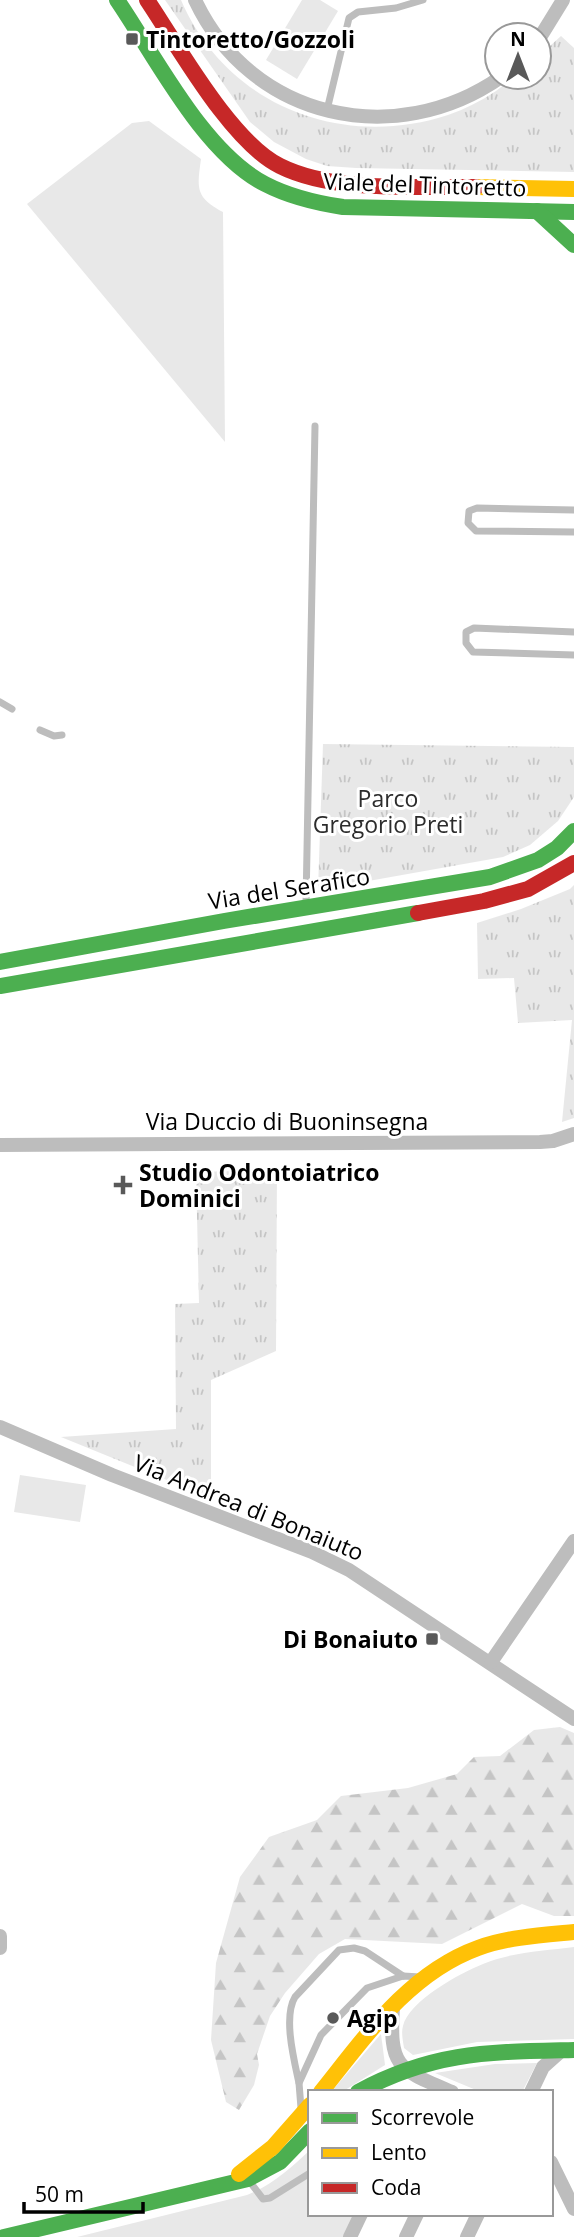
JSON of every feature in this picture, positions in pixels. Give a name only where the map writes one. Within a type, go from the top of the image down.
[{"type":"main road","name":"Viale del Tintoretto","points":[[117,0],[217,147],[243,170],[271,187],[307,201],[344,207],[574,212]]},
{"type":"main road","name":"Viale del Tintoretto","points":[[147,0],[232,126],[257,153],[291,172],[348,184],[574,189]]},
{"type":"main road","points":[[537,211],[574,245]]},
{"type":"main road","name":"Via del Serafico","points":[[0,962],[453,884],[508,872],[550,853],[574,831]]},
{"type":"main road","name":"Via del Serafico","points":[[0,986],[484,901],[528,889],[574,863]]},
{"type":"main road","points":[[323,2090],[393,2007],[424,1978],[456,1957],[487,1945],[574,1932]]},
{"type":"main road","points":[[362,2090],[404,2068],[461,2054],[509,2050],[568,2050]]},
{"type":"main road","points":[[223,2185],[273,2147],[305,2110]]},
{"type":"main road","points":[[4,2237],[248,2179],[280,2162],[308,2133]]},
{"type":"street","points":[[195,0],[220,41],[250,72],[286,95],[327,111],[369,117],[412,115],[454,103],[483,87]]},
{"type":"street","points":[[550,21],[563,0]]},
{"type":"street","name":"Via Duccio di Buoninsegna","points":[[0,1145],[553,1141],[574,1134]]},
{"type":"street","name":"Via Andrea di Bonaiuto","points":[[0,1427],[112,1475],[313,1552],[349,1570],[574,1719]]},
{"type":"street","points":[[491,1662],[574,1541]]},
{"type":"street","points":[[0,1938],[0,1948]]},
{"type":"street","points":[[393,2007],[392,2046],[395,2057],[424,2086],[443,2090]]},
{"type":"street","points":[[532,2090],[543,2067],[568,2050]]},
{"type":"street","points":[[553,2166],[574,2209]]},
{"type":"street","points":[[350,2237],[360,2216]]},
{"type":"street","points":[[406,2237],[416,2216]]},
{"type":"street","points":[[467,2237],[477,2216]]},
{"type":"lane","points":[[327,111],[347,21],[351,16],[358,12],[397,8],[423,0]]},
{"type":"lane","points":[[306,908],[315,426]]},
{"type":"lane","points":[[574,510],[477,508],[469,511],[468,523],[476,531],[574,532]]},
{"type":"lane","points":[[574,632],[474,628],[466,632],[466,643],[473,652],[574,655]]},
{"type":"lane","points":[[0,702],[12,709]]},
{"type":"lane","points":[[40,730],[54,736],[62,735]]},
{"type":"lane","points":[[305,2110],[292,2047],[290,2005],[295,1997],[339,1950],[354,1948],[365,1951],[403,1976]]},
{"type":"lane","points":[[299,2083],[321,2035],[367,1988],[403,1976],[424,1978]]},
{"type":"lane","points":[[248,2179],[263,2199],[270,2198],[308,2174]]},
{"type":"green space","points":[[165,0],[181,0],[201,37],[227,67],[257,92],[291,110],[328,122],[367,127],[408,124],[448,115],[496,91],[553,91],[553,43],[561,36],[574,48],[574,172],[327,166],[306,159],[274,142],[250,122]]},
{"type":"green space","points":[[302,0],[320,0],[338,11],[297,79],[266,60]]},
{"type":"green space","points":[[149,121],[201,159],[200,191],[207,201],[223,212],[225,442],[27,204],[132,123]]},
{"type":"green space","name":"Parco Gregorio Preti","points":[[323,744],[574,747],[574,797],[558,821],[530,845],[503,857],[318,890]]},
{"type":"green space","points":[[574,885],[574,1118],[562,1122],[572,1020],[518,1023],[514,978],[478,979],[477,923],[521,909]]},
{"type":"green space","points":[[277,1170],[276,1351],[211,1380],[211,1498],[61,1437],[176,1429],[175,1304],[199,1303],[196,1172]]},
{"type":"green space","points":[[20,1475],[86,1485],[80,1522],[14,1512]]},
{"type":"green space","points":[[560,1727],[574,1733],[574,1916],[554,1916],[522,1904],[442,1944],[345,1939],[319,1954],[285,1993],[270,2016],[257,2054],[259,2065],[254,2085],[239,2110],[226,2102],[211,2040],[216,1963],[240,1877],[269,1837],[317,1820],[341,1796],[408,1788],[457,1774],[474,1757],[500,1756],[534,1730]]},
{"type":"green space","points":[[574,1947],[574,2039],[477,2042],[413,2055],[404,2048],[402,2029],[407,2017],[425,1998],[449,1981],[473,1968],[505,1957]]},
{"type":"green space","points":[[381,2034],[385,2065],[345,2090],[333,2090]]},
{"type":"green space","points":[[537,2063],[523,2090],[476,2090],[435,2073],[495,2064]]},
{"type":"green space","points":[[308,2152],[308,2216],[353,2216],[343,2237],[77,2237],[247,2195],[288,2170]]},
{"type":"traffic: fast","points":[[117,0],[201,127],[242,169],[274,189],[303,199],[343,207],[574,212]]},
{"type":"traffic: fast","points":[[537,211],[574,245]]},
{"type":"traffic: fast","points":[[0,962],[224,921],[490,877],[538,860],[557,848],[574,831]]},
{"type":"traffic: fast","points":[[0,986],[418,913]]},
{"type":"traffic: fast","points":[[362,2090],[412,2068],[463,2056],[574,2050]]},
{"type":"traffic: fast","points":[[4,2237],[248,2179],[280,2162],[308,2133]]},
{"type":"traffic: slow","points":[[476,187],[574,189]]},
{"type":"traffic: slow","points":[[323,2090],[390,2009],[431,1973],[453,1959],[501,1941],[574,1932]]},
{"type":"traffic: slow","points":[[239,2174],[273,2147],[308,2107]]},
{"type":"traffic: jam","points":[[147,0],[225,115],[261,154],[280,166],[301,175],[350,184],[476,187]]},
{"type":"traffic: jam","points":[[418,913],[484,901],[528,889],[574,863]]},
{"type":"place","name":"Tintoretto/Gozzoli","points":[[132,39]]},
{"type":"place","name":"Studio Odontoiatrico Dominici","points":[[123,1185]]},
{"type":"place","name":"Di Bonaiuto","points":[[432,1639]]},
{"type":"place","name":"Agip","points":[[333,2018]]}]
